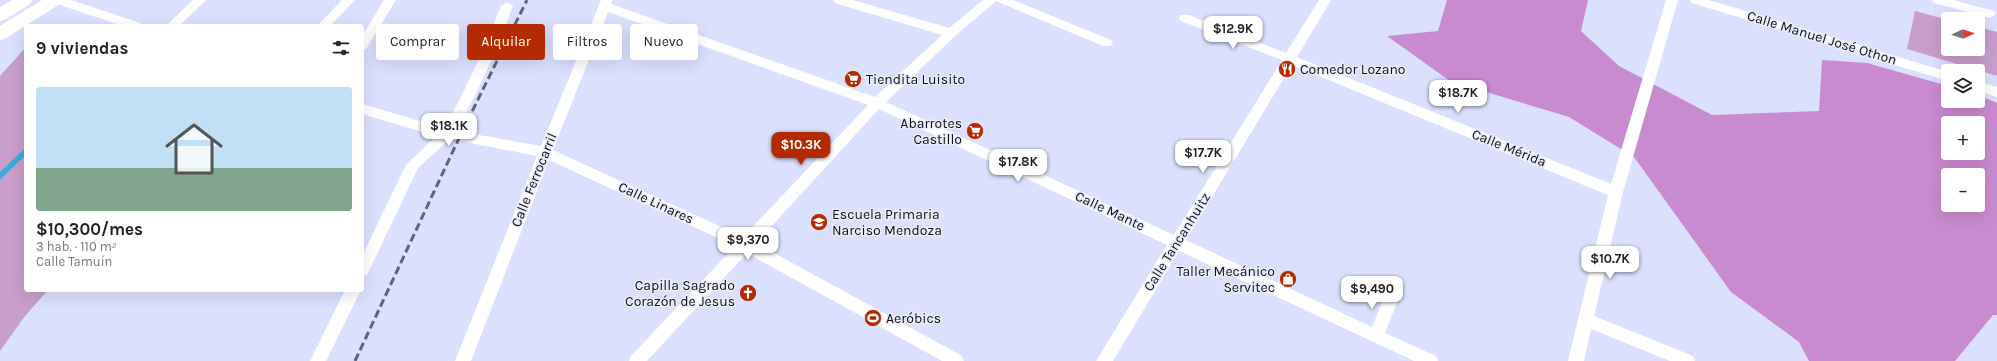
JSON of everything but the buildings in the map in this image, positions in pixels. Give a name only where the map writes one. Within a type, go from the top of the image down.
[{"type":"main road","points":[[0,15],[24,0]]},
{"type":"main road","points":[[0,34],[54,0]]},
{"type":"street","points":[[58,0],[130,24]]},
{"type":"street","points":[[174,24],[200,0]]},
{"type":"street","points":[[325,24],[349,0]]},
{"type":"street","points":[[364,43],[390,0]]},
{"type":"street","points":[[839,0],[951,33]]},
{"type":"street","points":[[637,361],[877,103],[951,33],[991,0]]},
{"type":"street","points":[[1002,0],[1107,44]]},
{"type":"street","name":"Calle Tancanhuitz","points":[[1104,361],[1325,0]]},
{"type":"street","points":[[1576,361],[1587,320],[1616,192],[1672,0]]},
{"type":"street","name":"Calle Manuel José Othon","points":[[1696,0],[1941,75]]},
{"type":"street","points":[[1938,0],[1990,14]]},
{"type":"street","name":"Calle Mante","points":[[606,3],[877,103],[1430,361]]},
{"type":"street","name":"Calle Ferrocarril","points":[[468,359],[545,152],[606,3]]},
{"type":"street","points":[[364,267],[413,165],[447,134],[465,104],[490,50],[507,6]]},
{"type":"street","name":"Calle Mérida","points":[[1184,18],[1290,59],[1616,192]]},
{"type":"street","points":[[1985,88],[1997,92]]},
{"type":"street","name":"Calle Linares","points":[[364,110],[447,134],[545,152],[746,245],[956,361]]},
{"type":"street","points":[[318,361],[352,292]]},
{"type":"street","points":[[1376,336],[1392,295]]},
{"type":"street","points":[[1587,320],[1687,361]]},
{"type":"shaded area","points":[[1447,0],[1588,0],[1581,31],[1619,66],[1712,115],[1819,111],[1822,60],[1867,63],[1941,84],[1941,108],[1985,108],[1985,98],[1997,103],[1997,315],[1993,315],[1955,361],[1809,361],[1799,342],[1731,292],[1634,157],[1569,117],[1450,81],[1387,36],[1438,31]]},
{"type":"shaded area","points":[[1915,11],[1941,18],[1941,56],[1985,56],[1985,29],[1997,32],[1997,76],[1985,72],[1985,64],[1957,64],[1907,49]]},
{"type":"shaded area","points":[[24,49],[24,292],[46,292],[25,316],[0,351],[0,76]]},
{"type":"waterway","points":[[0,176],[24,153]]},
{"type":"railway","points":[[355,361],[460,136],[527,0]]},
{"type":"place","name":"Comedor Lozano","points":[[1287,69]]},
{"type":"place","name":"Tiendita Luisito","points":[[853,79]]},
{"type":"place","name":"Abarrotes Castillo","points":[[975,131]]},
{"type":"place","name":"Escuela Primaria Narciso Mendoza","points":[[819,222]]},
{"type":"place","name":"Taller Mecánico Servitec","points":[[1288,279]]},
{"type":"place","name":"Capilla Sagrado Corazón de Jesus","points":[[748,293]]},
{"type":"place","name":"Aeróbics","points":[[873,318]]}]
